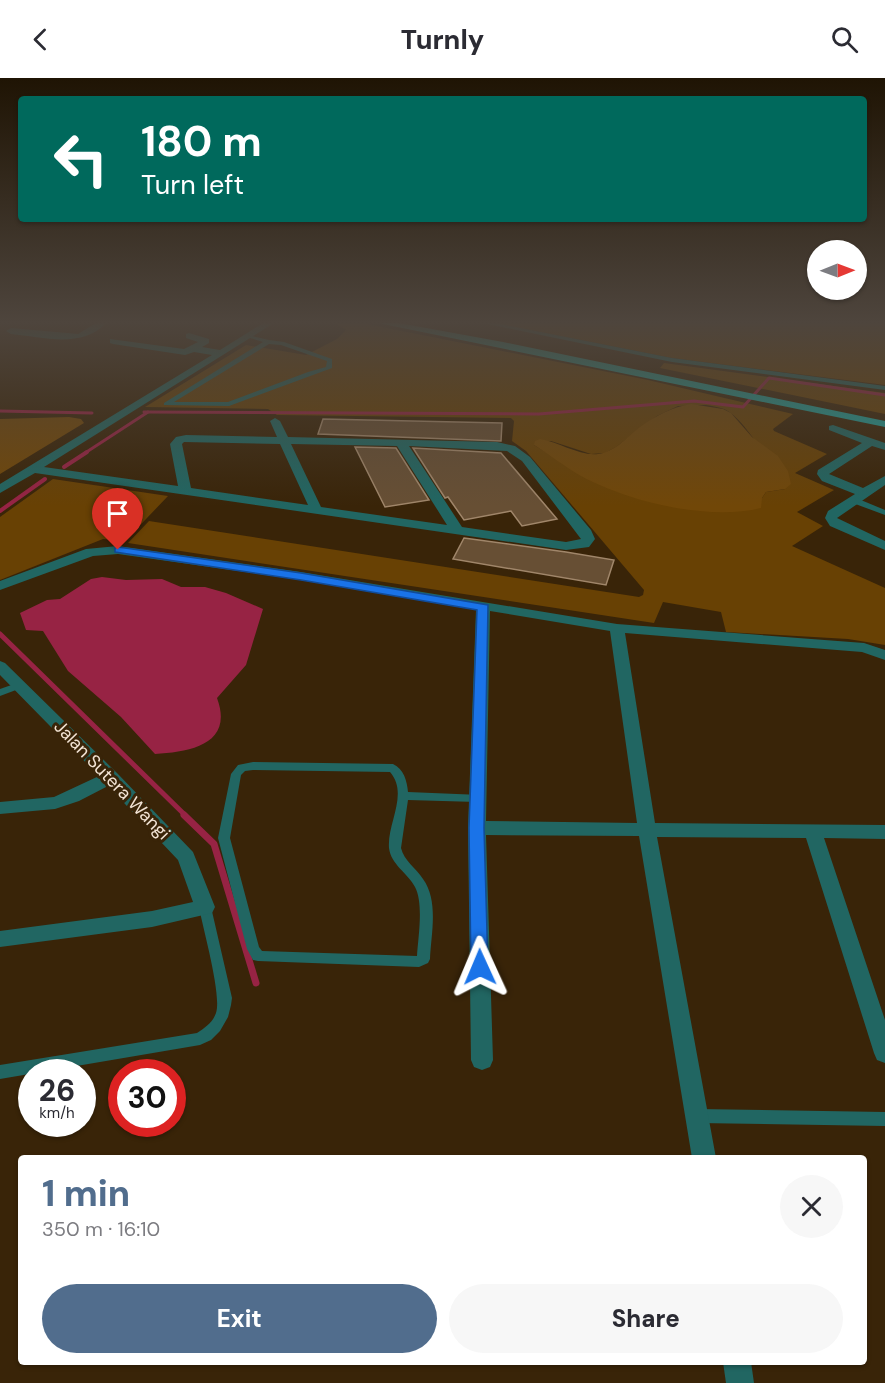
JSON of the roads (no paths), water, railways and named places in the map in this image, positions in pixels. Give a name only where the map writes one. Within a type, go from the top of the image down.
[{"type":"main road","points":[[705,384],[716,386]]},
{"type":"main road","points":[[706,384],[885,424]]},
{"type":"main road","points":[[769,397],[885,417]]},
{"type":"street","points":[[0,489],[171,384]]},
{"type":"street","points":[[275,421],[316,509]]},
{"type":"street","points":[[833,428],[885,447]]},
{"type":"street","points":[[33,469],[566,546],[584,544],[588,538],[526,459],[511,448],[484,444],[180,439],[176,444],[185,490]]},
{"type":"street","points":[[400,442],[458,530]]},
{"type":"street","points":[[858,496],[823,474],[824,470],[871,442]]},
{"type":"street","points":[[884,483],[858,496],[831,514],[831,518],[835,524],[885,546]]},
{"type":"street","points":[[0,586],[91,552],[118,550],[301,576],[483,608],[617,628],[864,648],[885,655]]},
{"type":"street","points":[[482,1060],[477,798],[483,608]]},
{"type":"street","points":[[617,628],[647,830],[704,1155]]},
{"type":"street","name":"Jalan Sutera Wangi","points":[[0,666],[111,777],[186,857],[205,906]]},
{"type":"street","points":[[0,808],[55,803],[73,797],[111,777]]},
{"type":"street","points":[[477,828],[885,832]]},
{"type":"street","points":[[813,831],[885,1051]]},
{"type":"street","points":[[0,939],[152,919],[205,906]]},
{"type":"street","points":[[737,1365],[740,1383]]},
{"type":"lane","points":[[199,384],[166,404],[228,404],[281,384]]},
{"type":"lane","points":[[854,384],[885,388]]},
{"type":"lane","points":[[858,496],[885,513]]},
{"type":"lane","points":[[0,693],[20,686]]},
{"type":"lane","points":[[253,766],[393,768],[402,780],[402,796],[395,848],[396,855],[413,874],[425,896],[423,959],[419,962],[258,956],[253,949],[224,838],[236,774],[242,768],[253,766]]},
{"type":"lane","points":[[402,796],[477,798]]},
{"type":"lane","points":[[0,1072],[200,1039],[213,1031],[225,1013],[225,998],[205,906]]},
{"type":"lane","points":[[697,1116],[885,1119]]},
{"type":"waterway","points":[[148,412],[539,414],[694,401],[743,407],[764,384]]},
{"type":"waterway","points":[[809,384],[885,395]]},
{"type":"waterway","points":[[0,411],[92,413]]},
{"type":"waterway","points":[[85,453],[148,412]]},
{"type":"waterway","points":[[64,467],[87,452]]},
{"type":"waterway","points":[[0,511],[45,479]]},
{"type":"waterway","points":[[0,634],[186,816]]},
{"type":"waterway","points":[[184,815],[214,844],[256,983]]}]
